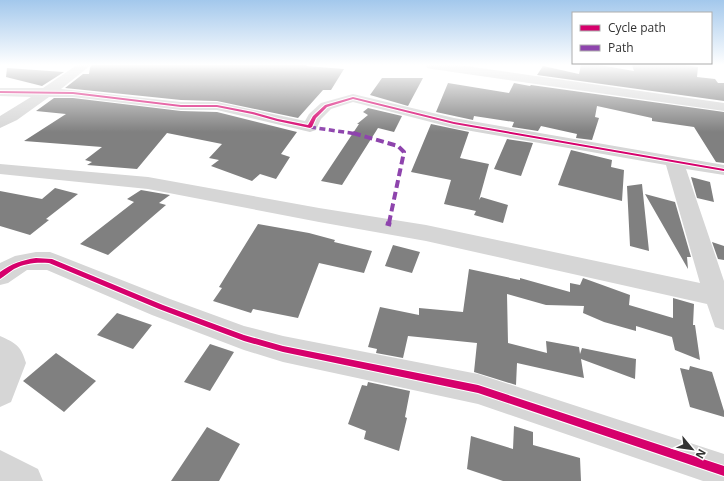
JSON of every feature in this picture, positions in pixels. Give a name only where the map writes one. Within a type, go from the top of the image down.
[{"type":"street","points":[[0,123],[31,105],[53,87]]},
{"type":"street","points":[[588,87],[724,107]]},
{"type":"street","points":[[0,92],[73,93],[181,106],[217,106],[310,127],[314,117],[326,106],[353,98],[420,113],[454,123],[724,170]]},
{"type":"street","points":[[674,161],[720,297],[724,319]]},
{"type":"street","points":[[0,169],[148,184],[426,233],[720,297]]},
{"type":"street","points":[[0,276],[19,264],[33,259],[50,261],[161,307],[244,338],[283,349],[478,389],[724,471]]},
{"type":"street","points":[[0,349],[10,356],[12,364],[0,392]]},
{"type":"street","points":[[0,467],[26,481]]},
{"type":"building","points":[[333,87],[331,90],[323,90],[298,118],[217,101],[181,100],[65,88]]},
{"type":"building","points":[[375,87],[418,87],[408,106],[370,95]]},
{"type":"building","points":[[446,87],[475,87],[509,93],[512,87],[548,87],[724,112],[724,163],[716,162],[694,127],[652,121],[652,118],[597,106],[595,117],[599,118],[592,140],[576,138],[577,134],[541,126],[538,131],[512,127],[514,122],[474,116],[473,120],[436,112]]},
{"type":"building","points":[[627,87],[724,87],[724,101]]},
{"type":"building","points":[[54,98],[73,98],[181,111],[217,112],[297,132],[281,154],[290,157],[276,179],[260,174],[252,181],[211,166],[219,160],[209,158],[222,144],[167,133],[137,169],[87,165],[92,162],[85,160],[102,147],[24,141],[66,114],[36,111]]},
{"type":"building","points":[[368,108],[402,116],[394,132],[378,128],[342,185],[321,181],[359,124],[357,124],[368,115],[363,112]]},
{"type":"building","points":[[431,124],[469,132],[460,158],[489,164],[479,200],[481,197],[508,205],[503,223],[474,215],[476,211],[444,204],[451,180],[411,172]]},
{"type":"building","points":[[507,139],[533,143],[521,176],[494,169]]},
{"type":"building","points":[[571,150],[612,160],[611,167],[624,170],[622,201],[558,185]]},
{"type":"building","points":[[691,177],[710,182],[714,202],[697,198]]},
{"type":"building","points":[[642,184],[649,251],[630,246],[627,186]]},
{"type":"building","points":[[55,188],[78,194],[46,219],[49,220],[30,235],[0,226],[0,191],[42,199]]},
{"type":"building","points":[[141,190],[170,195],[159,203],[166,205],[108,255],[80,244],[134,202],[127,199]]},
{"type":"building","points":[[645,194],[675,202],[691,257],[687,257],[688,269]]},
{"type":"building","points":[[258,224],[309,233],[335,240],[334,242],[372,251],[364,273],[319,263],[298,318],[253,309],[251,313],[213,301],[222,288],[219,287]]},
{"type":"building","points":[[712,242],[724,246],[724,260],[718,259]]},
{"type":"building","points":[[393,245],[420,252],[412,273],[385,266]]},
{"type":"building","points":[[469,269],[520,280],[520,278],[570,292],[570,283],[580,285],[583,278],[630,295],[629,305],[673,318],[673,298],[694,304],[693,325],[695,325],[700,360],[675,350],[672,337],[636,326],[636,331],[604,322],[583,313],[584,306],[546,305],[507,294],[508,343],[547,353],[546,341],[579,347],[580,354],[582,348],[636,359],[635,379],[581,359],[584,378],[517,363],[516,385],[474,372],[477,343],[408,336],[403,358],[376,353],[377,349],[368,347],[380,307],[419,315],[419,308],[463,312]]},
{"type":"building","points":[[117,313],[152,325],[133,349],[97,335]]},
{"type":"building","points":[[210,344],[234,352],[210,391],[184,382]]},
{"type":"building","points":[[56,353],[96,381],[64,412],[23,381]]},
{"type":"building","points":[[690,366],[712,372],[724,411],[724,417],[690,407],[680,368],[689,370]]},
{"type":"building","points":[[368,382],[410,391],[405,417],[407,418],[399,451],[364,439],[366,431],[348,424],[362,385],[367,386]]},
{"type":"building","points":[[514,426],[533,432],[533,445],[580,458],[581,481],[503,481],[467,469],[471,436],[513,449]]},
{"type":"building","points":[[207,427],[240,444],[219,481],[171,481]]},
{"type":"marked path","points":[[310,127],[352,133],[398,146],[404,152],[388,226]]},
{"type":"cycle path","points":[[0,92],[73,93],[181,106],[217,106],[310,127],[314,117],[326,106],[353,98],[454,123],[724,170]]},
{"type":"cycle path","points":[[0,276],[12,267],[24,262],[50,261],[161,307],[244,338],[283,349],[478,389],[724,471]]}]
